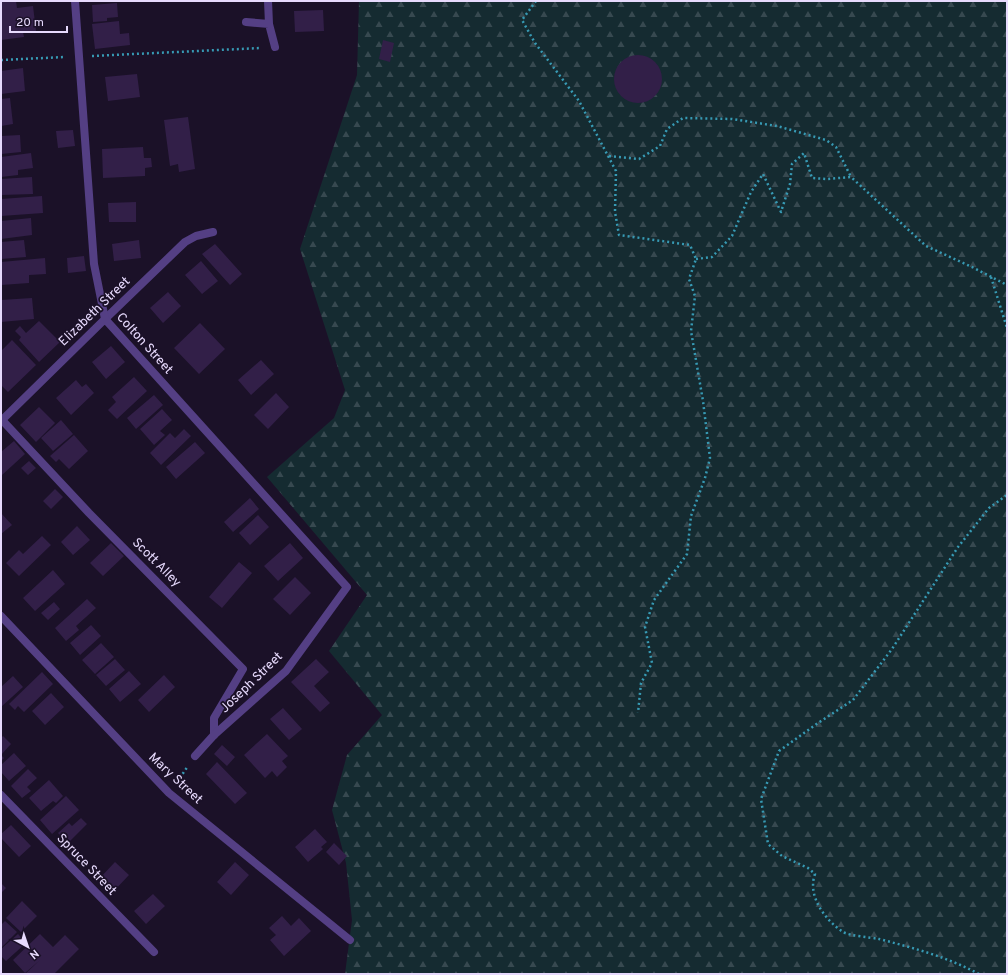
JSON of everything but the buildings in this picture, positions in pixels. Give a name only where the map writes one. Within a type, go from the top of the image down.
[{"type":"street","name":"Colton Street","points":[[75,1],[94,264],[105,319],[347,587]]},
{"type":"street","points":[[268,1],[269,24],[276,47]]},
{"type":"street","points":[[246,22],[269,24]]},
{"type":"street","name":"Elizabeth Street","points":[[1,420],[185,242],[196,236],[213,232]]},
{"type":"street","name":"Scott Alley","points":[[1,420],[89,512],[244,669],[214,718],[214,735]]},
{"type":"street","name":"Joseph Street","points":[[195,756],[214,735],[286,671],[347,587]]},
{"type":"street","name":"Mary Street","points":[[1,616],[169,793],[350,940]]},
{"type":"street","name":"Spruce Street","points":[[1,796],[154,952]]},
{"type":"path","points":[[536,1],[522,20],[535,43],[579,101],[616,171],[615,212],[619,235],[690,246],[696,259],[689,279],[696,296],[690,331],[703,401],[710,458],[705,478],[691,516],[687,554],[654,600],[645,628],[652,663],[642,683],[638,713]]},
{"type":"path","points":[[1,60],[276,47]]},
{"type":"path","points":[[608,156],[639,159],[660,146],[667,129],[683,118],[732,119],[777,126],[826,140],[836,147],[851,177],[926,246],[1007,285]]},
{"type":"path","points":[[696,259],[712,257],[732,236],[751,192],[763,174],[781,212],[790,184],[792,164],[804,153],[812,178],[827,179],[851,177]]},
{"type":"path","points":[[990,276],[1007,328]]},
{"type":"path","points":[[979,974],[956,962],[919,949],[844,932],[819,910],[812,883],[815,874],[808,868],[782,856],[768,844],[761,799],[779,751],[818,723],[854,700],[892,649],[958,547],[989,508],[1007,495]]},
{"type":"path","points":[[169,793],[195,756]]},
{"type":"green space","points":[[359,1],[1007,1],[1007,974],[345,974],[352,920],[346,863],[332,810],[347,755],[382,715],[329,651],[367,595],[267,477],[334,418],[345,390],[300,249],[357,75]]}]
